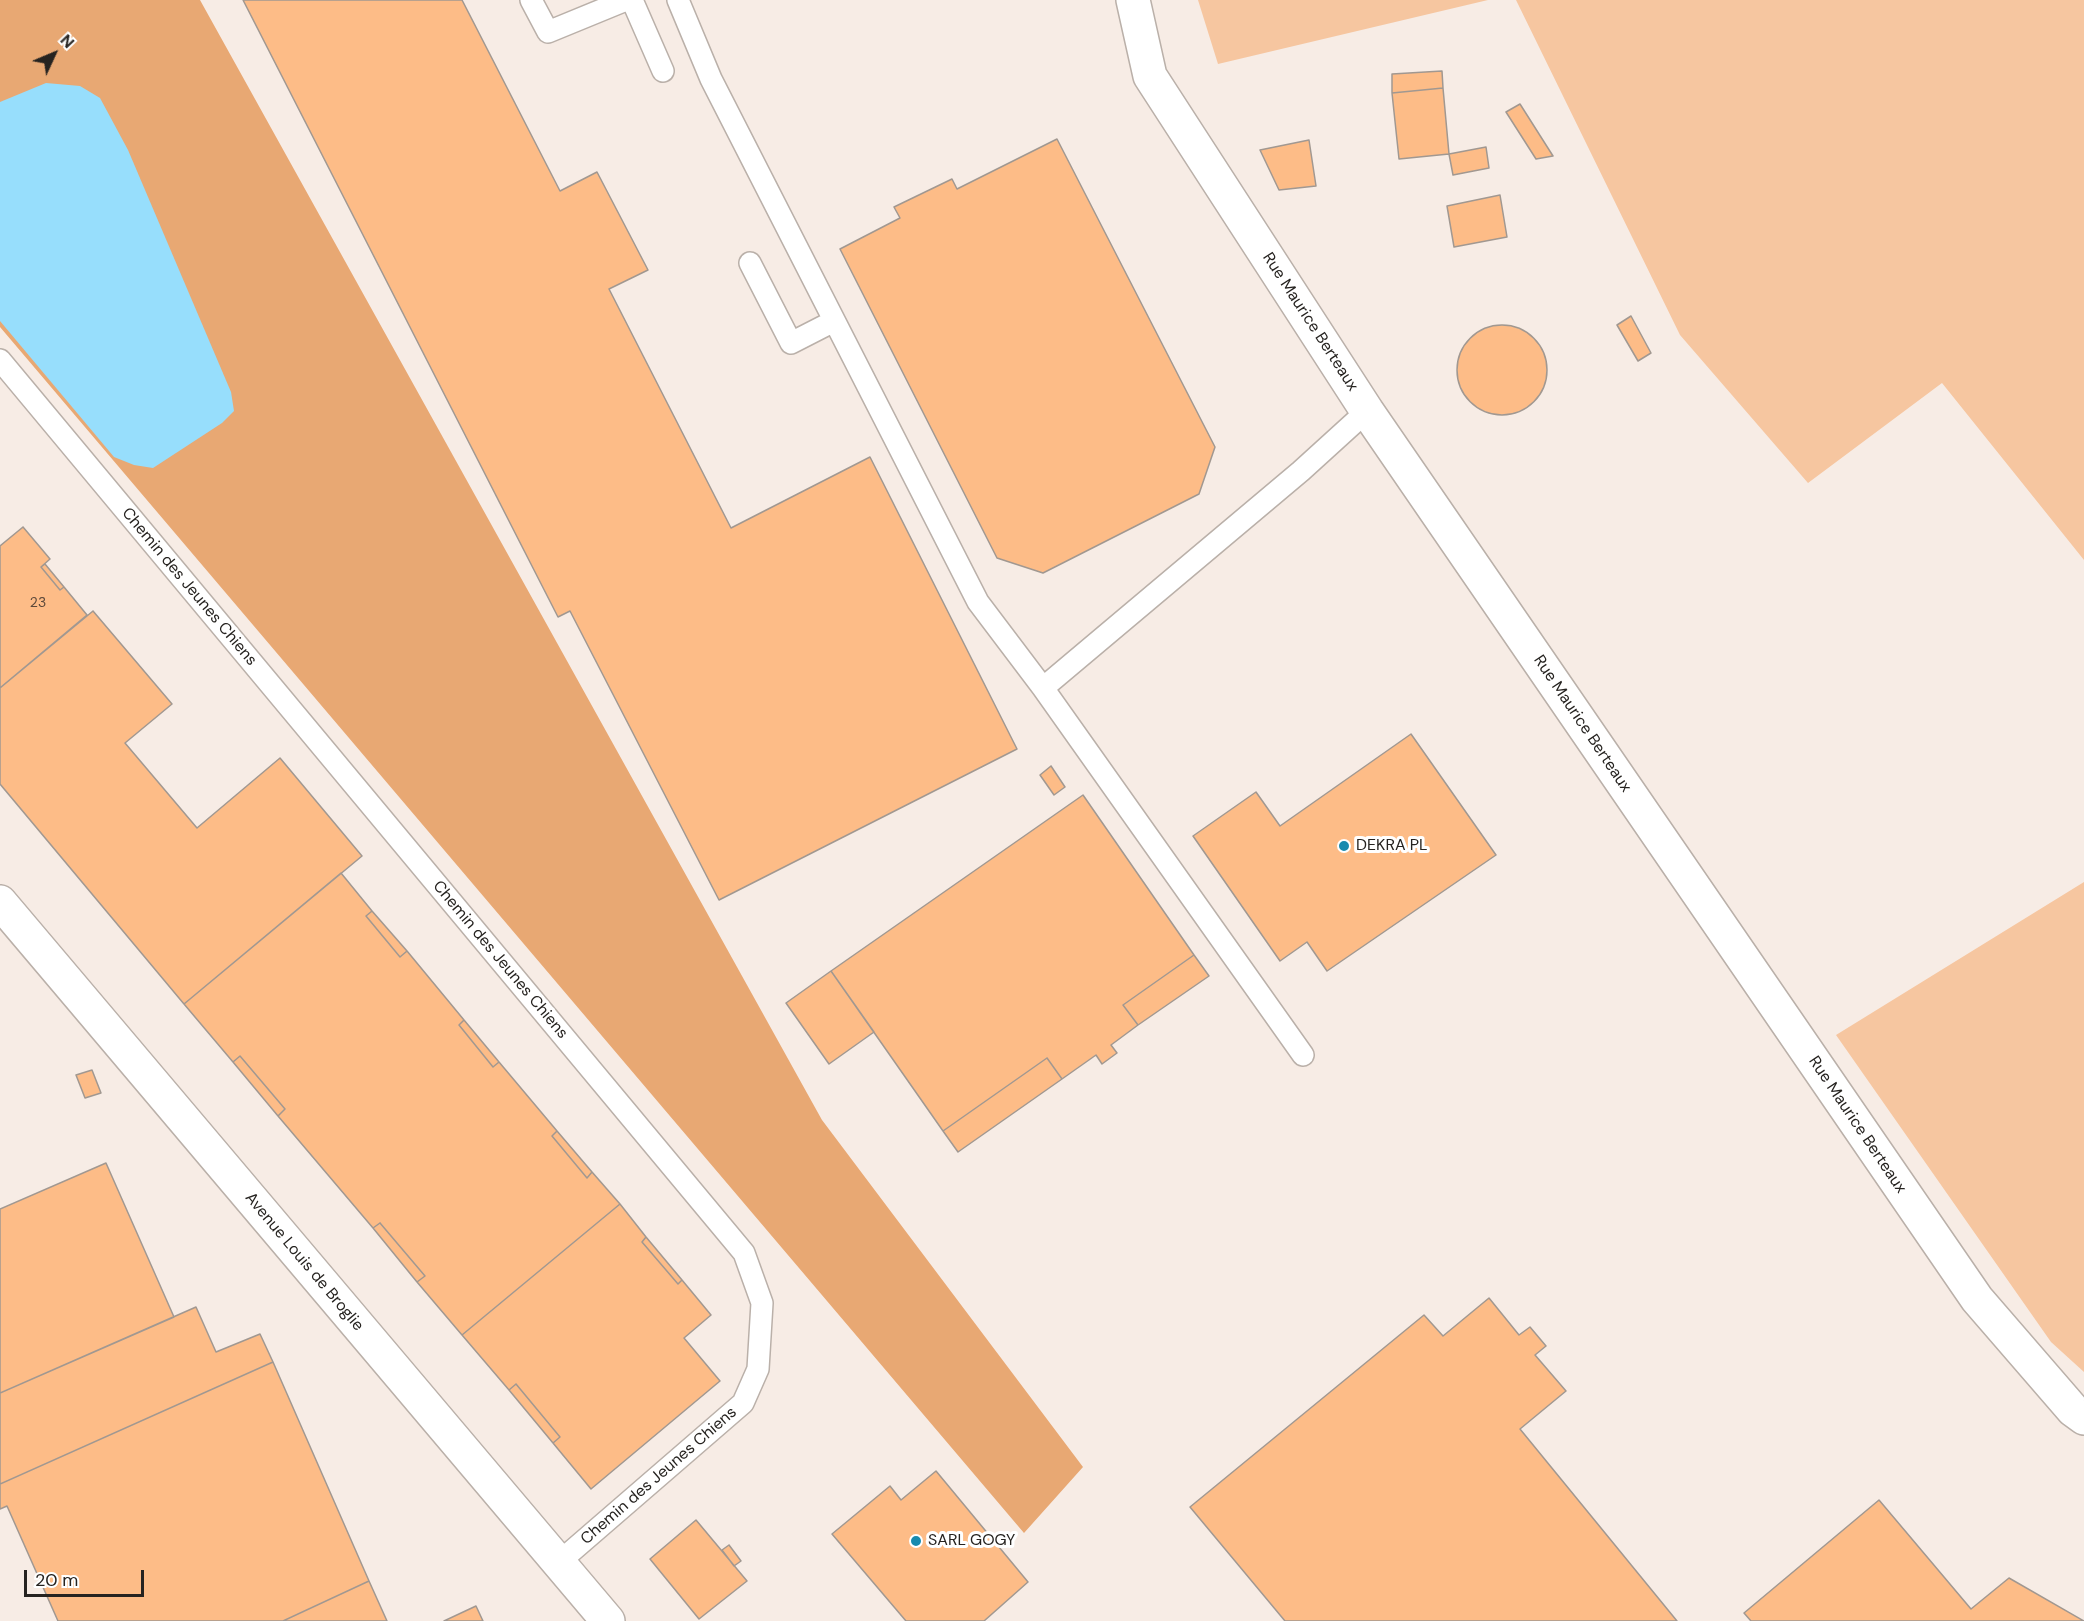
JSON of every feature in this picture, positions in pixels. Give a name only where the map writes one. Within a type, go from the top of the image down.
[{"type":"street","name":"Rue Maurice Berteaux","points":[[1133,0],[1150,76],[1367,411],[1977,1299],[2073,1410],[2084,1418]]},
{"type":"street","name":"Avenue Louis de Broglie","points":[[0,902],[608,1621]]},
{"type":"lane","points":[[531,0],[548,32],[626,0]]},
{"type":"lane","points":[[632,0],[663,71]]},
{"type":"lane","points":[[678,0],[711,79],[978,602],[1043,688],[1303,1055]]},
{"type":"lane","points":[[750,263],[790,343],[834,321]]},
{"type":"lane","name":"Chemin des Jeunes Chiens","points":[[0,360],[744,1253],[762,1303],[758,1369],[743,1403],[558,1563]]},
{"type":"lane","points":[[1043,688],[1301,471],[1367,411]]},
{"type":"shaded area","points":[[0,0],[200,0],[822,1120],[1083,1467],[1024,1533],[0,327]]},
{"type":"shaded area","points":[[1198,0],[1488,0],[1218,64]]},
{"type":"shaded area","points":[[1516,0],[2084,0],[2084,560],[1942,383],[1808,483],[1680,335]]},
{"type":"shaded area","points":[[2084,882],[2084,1372],[2051,1342],[1836,1035]]},
{"type":"water","points":[[46,83],[80,86],[100,98],[128,150],[231,392],[234,411],[222,423],[153,468],[134,465],[114,457],[0,321],[0,102]]},
{"type":"building","points":[[243,0],[462,0],[560,191],[597,172],[648,270],[609,289],[731,528],[870,457],[1017,749],[719,900],[570,611],[558,617]]},
{"type":"building","points":[[1442,71],[1443,88],[1392,93],[1392,74]]},
{"type":"building","points":[[1443,88],[1449,154],[1399,159],[1392,93]]},
{"type":"building","points":[[1520,104],[1553,156],[1536,159],[1506,112]]},
{"type":"building","points":[[1057,139],[1215,447],[1199,494],[1043,573],[997,558],[840,249],[900,218],[894,207],[952,179],[957,189]]},
{"type":"building","points":[[1309,140],[1316,186],[1279,190],[1260,150]]},
{"type":"building","points":[[1486,147],[1489,168],[1453,175],[1449,154]]},
{"type":"building","points":[[1500,195],[1507,237],[1454,247],[1447,206]]},
{"type":"building","points":[[1631,316],[1651,353],[1638,361],[1617,325]]},
{"type":"building","points":[[1493,325],[1511,325],[1527,332],[1540,345],[1547,361],[1547,379],[1540,395],[1527,408],[1511,415],[1493,415],[1477,408],[1464,395],[1457,379],[1457,361],[1464,345],[1477,332]]},
{"type":"building","points":[[23,527],[50,559],[41,567],[60,590],[64,587],[87,615],[0,688],[0,546]]},
{"type":"building","points":[[45,564],[64,587],[60,590],[41,567]]},
{"type":"building","points":[[93,611],[172,704],[125,743],[197,828],[280,758],[362,856],[184,1004],[0,784],[0,688]]},
{"type":"building","name":"DEKRA PL","points":[[1411,734],[1496,855],[1327,971],[1307,942],[1280,961],[1193,836],[1256,792],[1280,826]]},
{"type":"building","points":[[1051,766],[1065,787],[1054,795],[1040,775]]},
{"type":"building","points":[[1083,795],[1194,955],[1123,1005],[1138,1025],[1111,1045],[1117,1053],[1102,1064],[1096,1055],[1062,1079],[1047,1058],[943,1131],[831,971]]},
{"type":"building","points":[[341,873],[372,911],[366,916],[400,957],[407,951],[464,1020],[459,1025],[493,1067],[499,1062],[557,1131],[552,1136],[587,1178],[592,1172],[620,1204],[462,1335],[417,1282],[425,1276],[380,1223],[373,1228],[278,1116],[285,1109],[240,1056],[233,1062],[184,1004]]},
{"type":"building","points":[[372,911],[407,951],[400,957],[366,916]]},
{"type":"building","points":[[1194,955],[1209,976],[1138,1025],[1123,1005]]},
{"type":"building","points":[[831,971],[874,1032],[829,1064],[786,1003]]},
{"type":"building","points":[[464,1020],[499,1062],[493,1067],[459,1025]]},
{"type":"building","points":[[240,1056],[285,1109],[278,1116],[233,1062]]},
{"type":"building","points":[[1047,1058],[1062,1079],[958,1152],[943,1131]]},
{"type":"building","points":[[92,1070],[101,1093],[85,1098],[76,1075]]},
{"type":"building","points":[[557,1131],[592,1172],[587,1178],[552,1136]]},
{"type":"building","points":[[106,1163],[174,1317],[0,1393],[0,1209]]},
{"type":"building","points":[[620,1204],[646,1237],[642,1242],[678,1284],[682,1280],[711,1315],[684,1338],[720,1381],[591,1489],[553,1443],[560,1437],[516,1384],[509,1390],[462,1335]]},
{"type":"building","points":[[380,1223],[425,1276],[417,1282],[373,1228]]},
{"type":"building","points":[[646,1237],[682,1280],[678,1284],[642,1242]]},
{"type":"building","points":[[1489,1298],[1519,1335],[1530,1327],[1546,1346],[1535,1355],[1566,1391],[1520,1429],[1677,1621],[1285,1621],[1190,1507],[1424,1315],[1443,1336]]},
{"type":"building","points":[[196,1307],[216,1352],[260,1334],[273,1362],[0,1484],[0,1393]]},
{"type":"building","points":[[273,1362],[369,1581],[283,1621],[58,1621],[7,1506],[0,1509],[0,1484]]},
{"type":"building","points":[[516,1384],[560,1437],[553,1443],[509,1390]]},
{"type":"building","name":"SARL GOGY","points":[[936,1471],[1028,1582],[984,1621],[906,1621],[832,1534],[890,1486],[901,1500]]},
{"type":"building","points":[[1879,1500],[1971,1609],[2009,1578],[2084,1621],[1751,1621],[1744,1613]]},
{"type":"building","points":[[696,1520],[747,1581],[699,1619],[650,1559]]},
{"type":"building","points":[[729,1545],[741,1561],[734,1566],[722,1550]]},
{"type":"building","points":[[369,1581],[387,1621],[283,1621]]},
{"type":"building","points":[[476,1606],[483,1621],[444,1621]]},
{"type":"place","name":"DEKRA PL","points":[[1344,846]]},
{"type":"place","name":"SARL GOGY","points":[[916,1541]]}]
